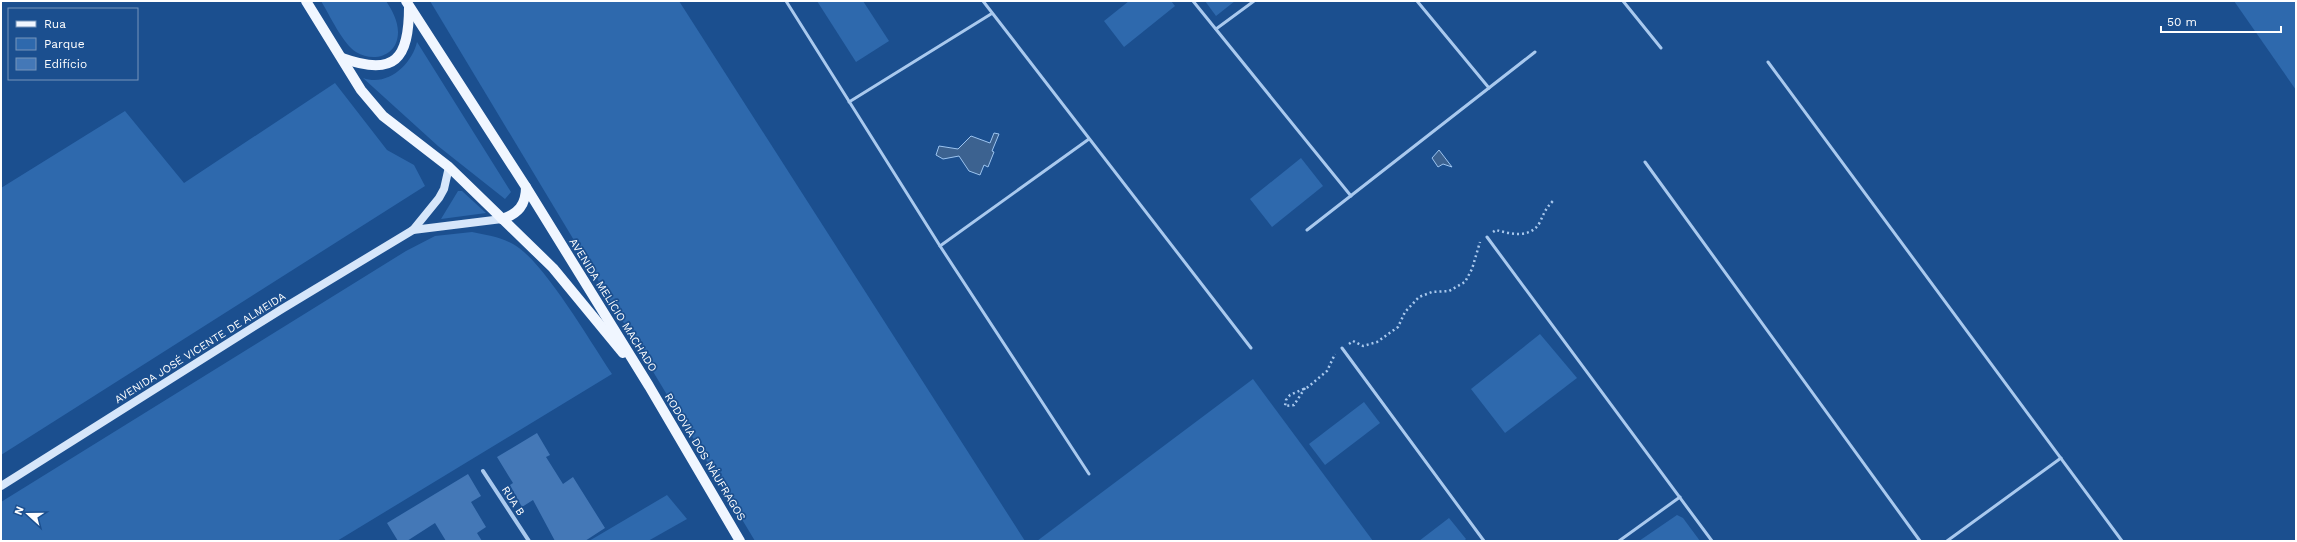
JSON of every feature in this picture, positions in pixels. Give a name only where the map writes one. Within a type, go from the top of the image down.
[{"type":"main road","name":"AVENIDA MELÍCIO MACHADO","points":[[306,1],[361,90],[383,116],[449,167],[553,268],[649,386]]},
{"type":"main road","name":"AVENIDA MELÍCIO MACHADO","points":[[407,4],[526,187],[649,386]]},
{"type":"main road","points":[[342,58],[370,66],[386,64],[397,58],[407,42],[407,4]]},
{"type":"main road","points":[[502,220],[514,216],[519,210],[526,198],[526,187]]},
{"type":"main road","name":"RODOVIA DOS NÁUFRAGOS","points":[[649,386],[740,541]]},
{"type":"street","points":[[413,230],[439,198],[444,189],[449,167]]},
{"type":"street","points":[[413,230],[502,220]]},
{"type":"street","name":"AVENIDA JOSÉ VICENTE DE ALMEIDA","points":[[1,486],[282,309],[413,230]]},
{"type":"street","name":"RUA B","points":[[483,471],[529,541]]},
{"type":"lane","points":[[786,1],[940,246],[1089,474]]},
{"type":"lane","points":[[983,1],[991,14],[1251,348]]},
{"type":"lane","points":[[1193,1],[1351,196]]},
{"type":"lane","points":[[1216,29],[1254,1]]},
{"type":"lane","points":[[1418,1],[1489,88]]},
{"type":"lane","points":[[1623,1],[1661,48]]},
{"type":"lane","points":[[849,102],[991,14]]},
{"type":"lane","points":[[1307,230],[1535,52]]},
{"type":"lane","points":[[1768,62],[2122,541]]},
{"type":"lane","points":[[940,246],[1089,139]]},
{"type":"lane","points":[[1645,162],[1920,541]]},
{"type":"lane","points":[[1487,236],[1712,541]]},
{"type":"lane","points":[[1342,348],[1484,541]]},
{"type":"lane","points":[[1947,541],[2061,458]]},
{"type":"lane","points":[[1619,541],[1680,497]]},
{"type":"path","points":[[1305,388],[1294,405],[1285,406],[1286,400],[1290,395],[1305,388],[1327,371],[1332,356],[1342,348],[1353,341],[1363,346],[1377,342],[1398,327],[1405,312],[1419,297],[1432,292],[1449,291],[1465,282],[1472,269],[1481,241],[1487,236],[1496,230],[1520,234],[1529,232],[1538,225],[1546,208],[1554,201]]},
{"type":"green space","points":[[321,1],[386,1],[394,16],[398,28],[397,40],[394,47],[384,55],[377,57],[370,57],[356,52],[341,36]]},
{"type":"green space","points":[[430,1],[679,1],[1025,541],[755,541]]},
{"type":"green space","points":[[817,1],[863,1],[889,41],[856,62]]},
{"type":"green space","points":[[1129,1],[1171,1],[1175,6],[1124,47],[1104,21]]},
{"type":"green space","points":[[1205,1],[1235,1],[1216,16]]},
{"type":"green space","points":[[2234,1],[2296,1],[2296,90]]},
{"type":"green space","points":[[417,42],[511,192],[505,199],[438,146],[363,78],[372,80],[381,79],[398,72],[410,58]]},
{"type":"green space","points":[[335,83],[387,150],[414,165],[425,186],[1,455],[1,188],[125,111],[184,183]]},
{"type":"green space","points":[[1301,158],[1323,186],[1272,227],[1250,199]]},
{"type":"green space","points":[[458,191],[462,191],[486,213],[441,219]]},
{"type":"green space","points":[[472,232],[493,236],[504,240],[513,244],[525,253],[552,284],[566,303],[612,374],[337,541],[1,541],[1,502],[406,251],[435,236]]},
{"type":"green space","points":[[1540,334],[1577,378],[1505,433],[1471,389]]},
{"type":"green space","points":[[1253,379],[1373,541],[1037,541]]},
{"type":"green space","points":[[1364,402],[1380,423],[1325,465],[1309,444]]},
{"type":"green space","points":[[667,495],[687,519],[648,541],[589,541]]},
{"type":"green space","points":[[1677,515],[1683,518],[1700,541],[1639,541]]},
{"type":"green space","points":[[1449,518],[1466,539],[1464,541],[1419,541]]},
{"type":"shaded area","points":[[994,133],[999,134],[992,151],[994,152],[988,167],[984,165],[980,175],[969,171],[959,156],[943,159],[936,155],[939,146],[958,149],[971,136],[990,143]]},
{"type":"shaded area","points":[[1439,150],[1452,167],[1443,164],[1438,167],[1432,158]]},
{"type":"building","points":[[537,433],[550,455],[546,457],[563,484],[573,477],[605,528],[585,541],[555,541],[533,500],[522,507],[510,485],[513,483],[497,457]]},
{"type":"building","points":[[468,474],[481,496],[471,502],[486,527],[477,533],[482,541],[446,541],[435,523],[407,541],[398,541],[387,523]]}]
